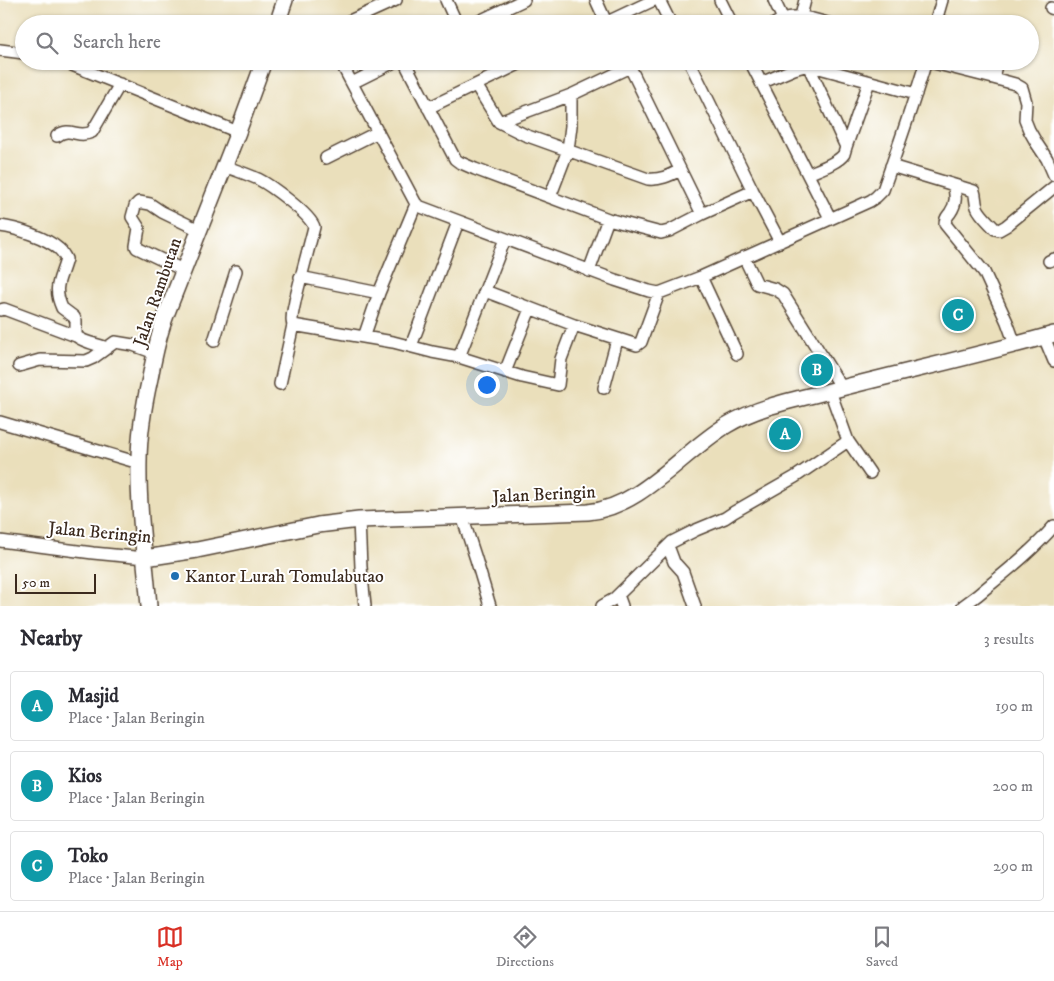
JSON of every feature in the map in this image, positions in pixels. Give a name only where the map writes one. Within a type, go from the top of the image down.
[{"type":"street","points":[[280,15],[286,0]]},
{"type":"street","points":[[363,15],[396,0]]},
{"type":"street","points":[[446,0],[453,15]]},
{"type":"street","points":[[492,15],[524,0]]},
{"type":"street","points":[[596,0],[603,15]]},
{"type":"street","points":[[623,15],[654,0]]},
{"type":"street","points":[[660,0],[667,15]]},
{"type":"street","points":[[720,0],[728,15]]},
{"type":"street","points":[[774,0],[777,15]]},
{"type":"street","points":[[801,15],[805,0]]},
{"type":"street","points":[[938,15],[942,0]]},
{"type":"street","points":[[0,50],[15,52]]},
{"type":"street","points":[[85,70],[238,132]]},
{"type":"street","name":"Jalan Rambutan","points":[[150,606],[139,492],[139,445],[155,353],[160,333],[261,70]]},
{"type":"street","points":[[345,70],[416,204],[458,222],[638,288],[659,293],[780,242],[876,197],[883,190],[923,70]]},
{"type":"street","points":[[352,83],[378,70]]},
{"type":"street","points":[[409,70],[455,159],[459,162],[608,219],[661,233],[669,231],[753,191]]},
{"type":"street","points":[[428,108],[507,70]]},
{"type":"street","points":[[499,122],[571,96],[618,70]]},
{"type":"street","points":[[632,70],[702,214]]},
{"type":"street","points":[[695,70],[753,191],[780,242]]},
{"type":"street","points":[[754,70],[830,218]]},
{"type":"street","points":[[761,83],[790,70]]},
{"type":"street","points":[[810,70],[846,147]]},
{"type":"street","points":[[826,70],[916,94]]},
{"type":"street","points":[[961,70],[1015,84],[1022,88],[1026,102],[1025,120],[1054,175]]},
{"type":"street","points":[[993,78],[995,70]]},
{"type":"street","points":[[808,174],[827,166],[843,156],[870,82]]},
{"type":"street","points":[[57,136],[62,132],[68,131],[83,135],[92,132],[120,84]]},
{"type":"street","points":[[476,85],[499,122],[526,135],[648,179],[656,180],[680,170]]},
{"type":"street","points":[[550,198],[568,150],[571,126],[571,96]]},
{"type":"street","points":[[326,158],[378,132]]},
{"type":"street","points":[[224,166],[258,179],[278,191],[312,221],[314,227],[300,277],[280,384]]},
{"type":"street","points":[[891,166],[974,191],[978,210],[995,229],[999,230],[1054,187]]},
{"type":"street","points":[[952,185],[956,201],[945,220],[945,224],[984,272],[1015,344]]},
{"type":"street","points":[[184,270],[137,248],[139,228],[132,217],[135,206],[140,202],[146,203],[199,230]]},
{"type":"street","points":[[364,337],[379,293],[416,204]]},
{"type":"street","points":[[589,270],[608,219]]},
{"type":"street","points":[[411,346],[458,222]]},
{"type":"street","points":[[0,226],[26,232],[49,242],[62,252],[66,259],[58,281],[57,290],[62,308],[74,317],[76,321],[76,336]]},
{"type":"street","points":[[459,357],[506,239]]},
{"type":"street","points":[[744,257],[757,284],[775,289],[783,294],[836,390],[848,441],[870,473]]},
{"type":"street","points":[[214,341],[236,271]]},
{"type":"street","points":[[701,276],[737,354]]},
{"type":"street","points":[[300,277],[379,293]]},
{"type":"street","points":[[485,291],[574,325],[637,345],[641,342],[659,293]]},
{"type":"street","points":[[0,310],[4,309],[107,348]]},
{"type":"street","points":[[505,372],[530,309]]},
{"type":"street","points":[[292,325],[411,346],[459,357],[522,377],[558,385],[561,359],[574,325]]},
{"type":"street","points":[[1049,336],[1054,361]]},
{"type":"street","name":"Jalan Beringin","points":[[0,541],[145,558],[197,550],[318,525],[359,520],[605,510],[616,506],[652,483],[725,426],[740,417],[762,409],[1049,336]]},
{"type":"street","points":[[604,388],[618,340]]},
{"type":"street","points":[[19,366],[40,360],[86,361],[115,342],[125,343],[155,353]]},
{"type":"street","points":[[0,422],[139,463]]},
{"type":"street","points":[[602,606],[614,599],[668,546],[680,537],[725,518],[774,490],[848,441]]},
{"type":"street","points":[[462,516],[490,606]]},
{"type":"street","points":[[359,520],[364,606]]},
{"type":"street","points":[[963,606],[977,597],[1006,572],[1054,526]]},
{"type":"street","points":[[668,546],[674,562],[684,572],[695,606]]},
{"type":"street","points":[[618,594],[622,606]]},
{"type":"place","name":"Toko","points":[[958,315]]},
{"type":"place","name":"Kios","points":[[817,370]]},
{"type":"place","name":"Masjid","points":[[785,434]]},
{"type":"place","name":"Kantor Lurah Tomulabutao","points":[[175,576]]}]
